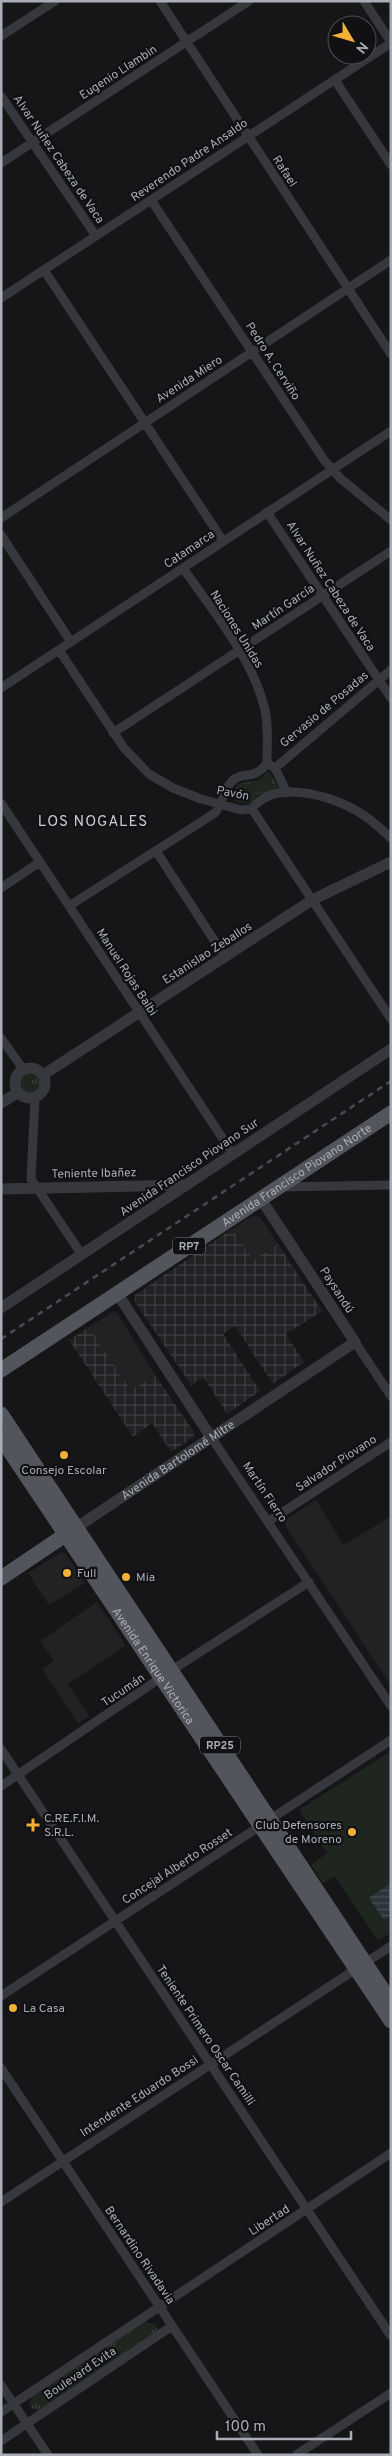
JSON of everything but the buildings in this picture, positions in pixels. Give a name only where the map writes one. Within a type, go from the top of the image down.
[{"type":"main road","name":"Avenida Francisco Piovano Norte","points":[[1,1370],[391,1113]]},
{"type":"main road","points":[[1,1414],[71,1531]]},
{"type":"main road","points":[[1,1438],[71,1531]]},
{"type":"main road","name":"Avenida Bartolomé Mitre","points":[[1,1578],[71,1531]]},
{"type":"main road","name":"Avenida Enrique Victorica","points":[[71,1531],[361,1966],[391,2021]]},
{"type":"main road","name":"Avenida Enrique Victorica","points":[[361,1966],[391,2002]]},
{"type":"street","points":[[1,36],[55,1]]},
{"type":"street","name":"Rafael","points":[[160,1],[391,354]]},
{"type":"street","name":"Eugenio Llambin","points":[[1,163],[249,1]]},
{"type":"street","points":[[364,1],[391,42]]},
{"type":"street","name":"Reverendo Padre Ansaldo","points":[[1,298],[391,42]]},
{"type":"street","points":[[335,80],[391,166]]},
{"type":"street","name":"Alvar Nuñez Cabeza de Vaca","points":[[1,96],[96,236]]},
{"type":"street","name":"Pedro A. Cerviño","points":[[152,200],[331,470],[391,520]]},
{"type":"street","name":"Avenida Miero","points":[[1,518],[391,260]]},
{"type":"street","points":[[44,270],[223,541]]},
{"type":"street","name":"Catamarca","points":[[1,688],[391,431]]},
{"type":"street","name":"Alvar Nuñez Cabeza de Vaca","points":[[268,512],[391,698]]},
{"type":"street","points":[[1,535],[71,642]]},
{"type":"street","name":"Martín García","points":[[114,733],[391,551]]},
{"type":"street","name":"Naciones Unidas","points":[[183,568],[239,652],[264,706],[271,766],[288,793]]},
{"type":"street","name":"Pavón","points":[[59,650],[114,733],[134,760],[149,774],[172,788],[222,805],[241,810],[252,809],[391,1019]]},
{"type":"street","name":"Gervasio de Posadas","points":[[69,906],[215,813],[222,805],[232,781],[239,777],[255,775],[271,766],[391,670]]},
{"type":"street","points":[[252,809],[261,799],[288,793],[314,795],[355,810],[372,820],[391,838]]},
{"type":"street","name":"Manuel Rojas Balbi","points":[[1,803],[233,1154]]},
{"type":"street","points":[[156,851],[225,957]]},
{"type":"street","points":[[1,888],[40,862]]},
{"type":"street","name":"Estanislao Zeballos","points":[[43,1075],[312,900],[391,862]]},
{"type":"street","points":[[1,1038],[23,1069]]},
{"type":"street","name":"Avenida Francisco Piovano Sur","points":[[1,1308],[391,1049]]},
{"type":"street","points":[[23,1069],[38,1070],[43,1075],[45,1086],[35,1098],[30,1172],[35,1188],[82,1255]]},
{"type":"street","points":[[23,1069],[14,1080],[17,1093],[23,1098],[35,1098]]},
{"type":"street","points":[[1,1103],[17,1093]]},
{"type":"street","name":"Teniente Ibañez","points":[[1,1189],[187,1185]]},
{"type":"street","points":[[278,1187],[391,1185]]},
{"type":"street","name":"Paysandú","points":[[261,1199],[391,1396]]},
{"type":"street","name":"Martín Fierro","points":[[117,1293],[391,1706]]},
{"type":"street","name":"Avenida Bartolomé Mitre","points":[[71,1531],[355,1342]]},
{"type":"street","name":"Salvador Piovano","points":[[269,1521],[391,1442]]},
{"type":"street","name":"Tucumán","points":[[1,1786],[167,1674],[309,1582]]},
{"type":"street","name":"Concejal Alberto Rosset","points":[[1,1996],[391,1740]]},
{"type":"street","name":"Teniente Primero Oscar Camilli","points":[[1,1749],[391,2336]]},
{"type":"street","name":"Intendente Eduardo Bossi","points":[[1,2202],[391,1946]]},
{"type":"street","name":"Bernardino Rivadavia","points":[[1,2068],[258,2455]]},
{"type":"street","name":"Libertad","points":[[160,2307],[391,2153]]},
{"type":"street","name":"Boulevard Evita","points":[[1,2412],[160,2307]]},
{"type":"street","name":"Boulevard Evita","points":[[1,2441],[172,2326]]},
{"type":"street","points":[[1,2385],[48,2455]]},
{"type":"street","points":[[296,2455],[391,2393]]},
{"type":"shaded area","points":[[252,1216],[260,1217],[278,1244],[253,1260],[232,1229]]},
{"type":"shaded area","points":[[232,1229],[253,1260],[278,1244],[322,1311],[286,1334],[304,1362],[273,1384],[235,1326],[223,1334],[260,1391],[227,1414],[204,1378],[191,1385],[135,1302],[135,1295]]},
{"type":"shaded area","points":[[112,1312],[117,1313],[155,1375],[131,1390],[89,1327]]},
{"type":"shaded area","points":[[89,1327],[131,1390],[155,1375],[194,1432],[194,1437],[171,1452],[152,1423],[133,1437],[69,1340]]},
{"type":"shaded area","points":[[316,1500],[344,1545],[391,1516],[391,1686],[285,1525],[285,1520]]},
{"type":"shaded area","points":[[61,1552],[66,1554],[85,1583],[49,1605],[28,1573]]},
{"type":"shaded area","points":[[97,1602],[126,1645],[68,1684],[89,1716],[78,1723],[42,1669],[54,1661],[40,1641]]},
{"type":"shaded area","points":[[391,1883],[391,1915],[384,1920],[369,1898]]},
{"type":"green space","points":[[268,771],[280,789],[259,794],[250,804],[235,802],[233,791],[238,784],[259,780]]},
{"type":"green space","points":[[30,1073],[37,1076],[40,1083],[37,1090],[30,1093],[23,1090],[20,1083],[23,1076]]},
{"type":"green space","name":"Club Defensores de Moreno","points":[[391,1751],[391,1933],[378,1941],[335,1876],[323,1883],[311,1865],[327,1853],[299,1810]]},
{"type":"green space","points":[[145,2322],[155,2324],[158,2329],[156,2333],[38,2411],[30,2407],[31,2397]]},
{"type":"railway","points":[[1,1339],[391,1081]]},
{"type":"place","name":"Consejo Escolar","points":[[64,1455]]},
{"type":"place","name":"Full","points":[[67,1573]]},
{"type":"place","name":"Mia","points":[[126,1577]]},
{"type":"place","name":"C.RE.F.I.M. S.R.L.","points":[[33,1825]]},
{"type":"place","name":"Club Defensores de Moreno","points":[[352,1832]]},
{"type":"place","name":"La Casa","points":[[13,2008]]},
{"type":"district","name":"LOS NOGALES","points":[[93,821]]}]
